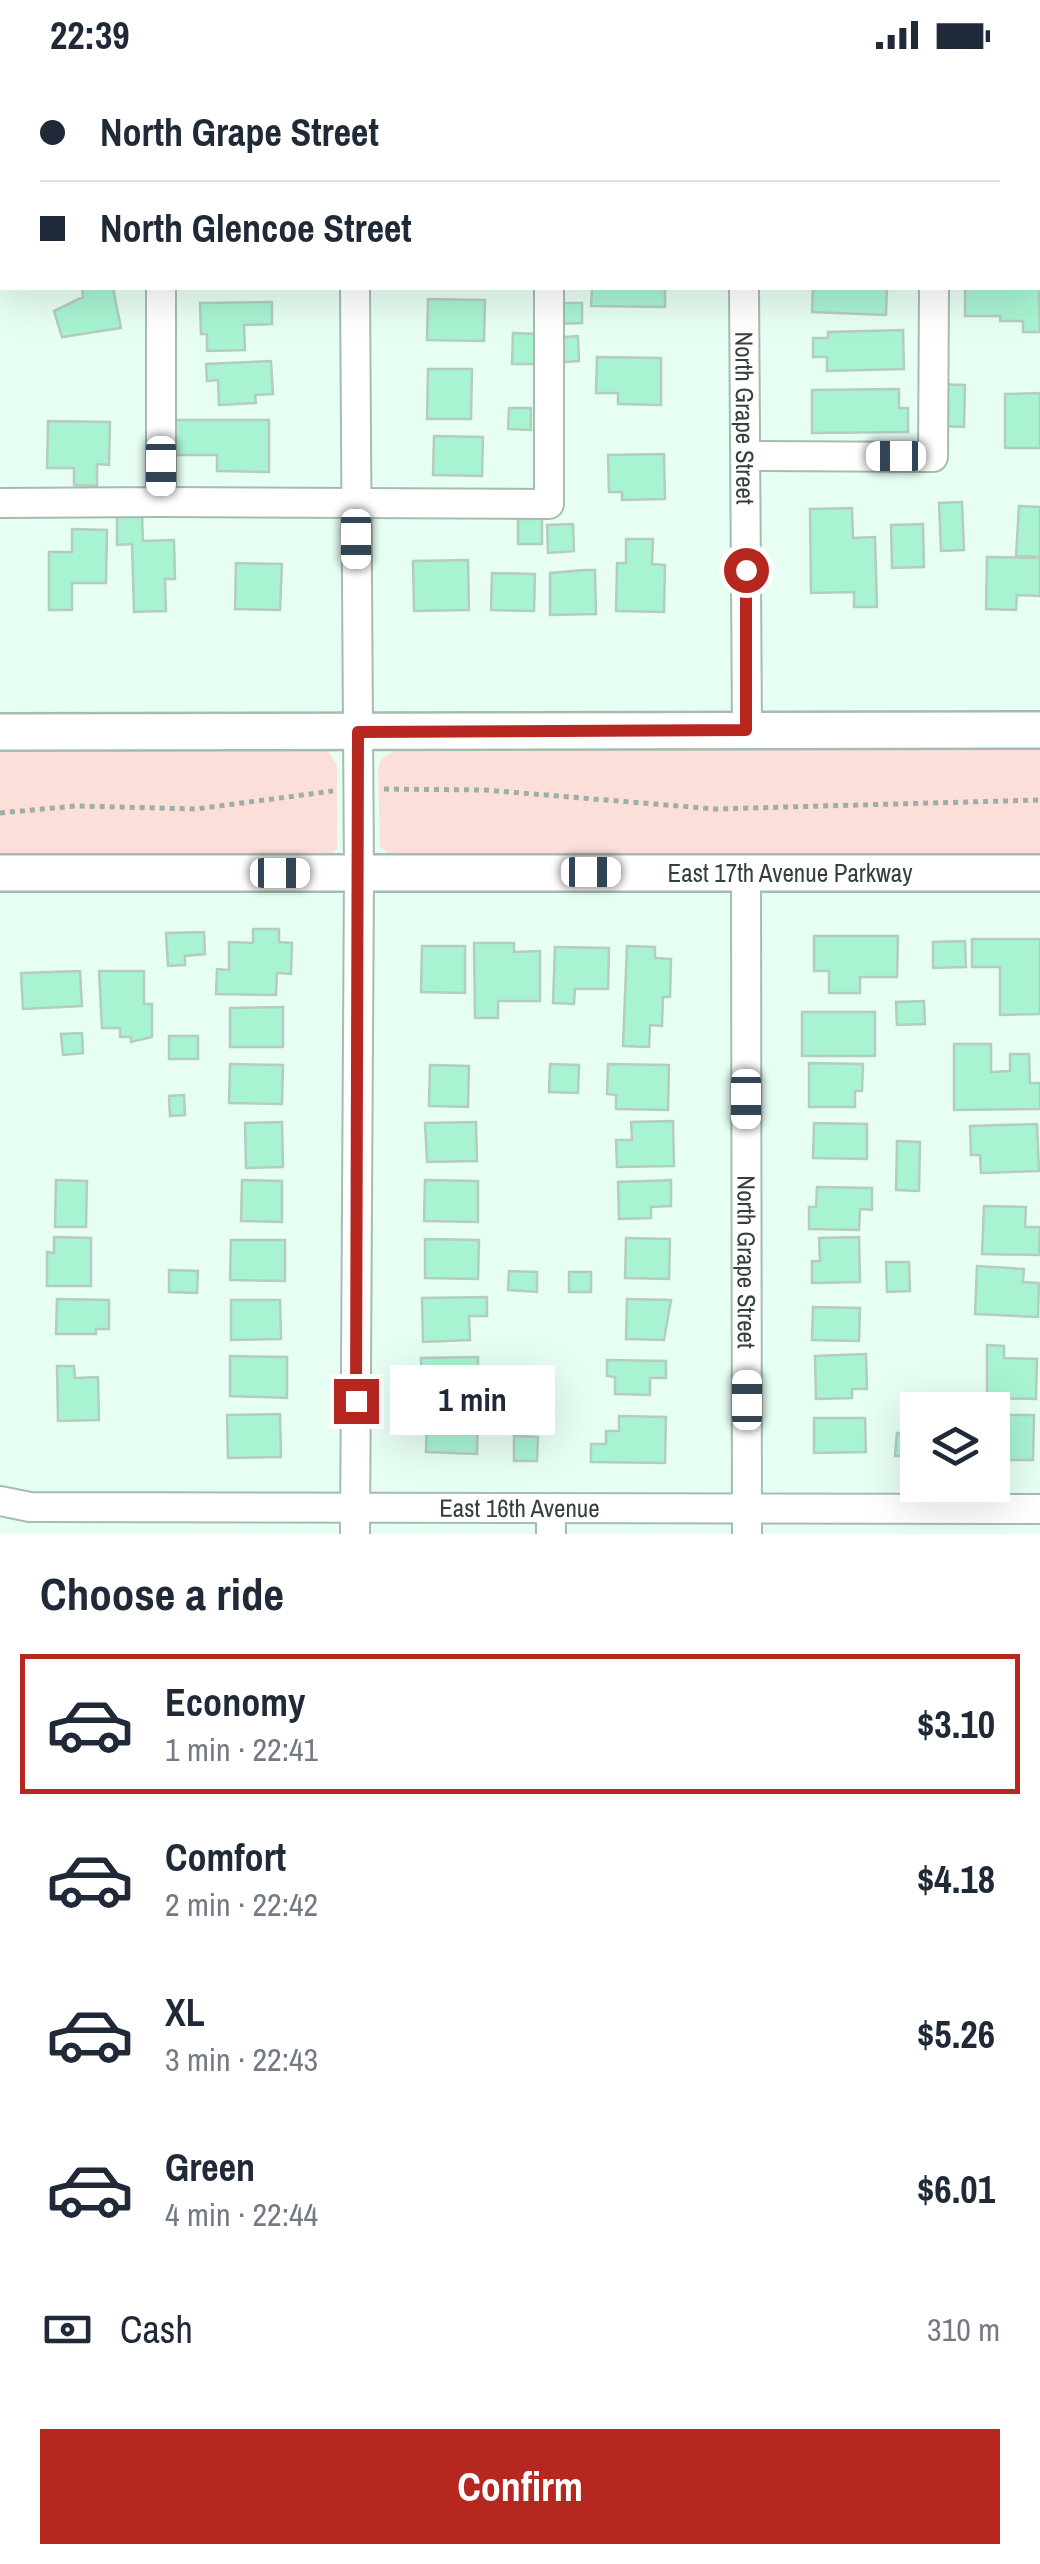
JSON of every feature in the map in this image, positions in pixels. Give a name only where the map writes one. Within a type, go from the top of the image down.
[{"type":"main road","points":[[0,732],[1040,730]]},
{"type":"main road","name":"East 17th Avenue Parkway","points":[[0,873],[1040,873]]},
{"type":"street","points":[[160,290],[161,502]]},
{"type":"street","points":[[355,290],[359,873],[356,1521]]},
{"type":"street","points":[[0,502],[548,504],[549,290]]},
{"type":"street","name":"North Grape Street","points":[[744,290],[746,730]]},
{"type":"street","points":[[746,456],[934,457],[934,290]]},
{"type":"street","name":"North Grape Street","points":[[746,872],[747,1522]]},
{"type":"street","name":"East 16th Avenue","points":[[0,1501],[162,1521],[747,1522],[1040,1509]]},
{"type":"path","points":[[0,813],[75,806],[196,809],[358,790],[485,790],[628,806],[715,809],[806,810],[1040,800]]},
{"type":"shaded area","points":[[0,747],[327,749],[337,765],[337,849],[323,859],[0,856]]},
{"type":"shaded area","points":[[401,747],[1040,747],[1040,857],[396,858],[380,847],[378,769],[381,759]]},
{"type":"building","points":[[82,290],[113,290],[121,328],[62,337],[54,311],[83,297]]},
{"type":"building","points":[[592,290],[665,290],[665,307],[591,306]]},
{"type":"building","points":[[813,290],[887,290],[886,315],[812,312]]},
{"type":"building","points":[[965,290],[1039,290],[1040,332],[1023,332],[1023,321],[1000,321],[1000,316],[965,316]]},
{"type":"building","points":[[428,299],[485,300],[484,341],[427,340]]},
{"type":"building","points":[[272,302],[272,324],[244,325],[245,350],[207,351],[207,334],[201,334],[200,303]]},
{"type":"building","points":[[555,303],[582,303],[582,323],[555,324]]},
{"type":"building","points":[[903,330],[904,369],[827,371],[827,357],[813,357],[813,338],[828,338],[828,332]]},
{"type":"building","points":[[513,333],[537,334],[536,364],[512,364]]},
{"type":"building","points":[[578,336],[579,361],[552,363],[551,338]]},
{"type":"building","points":[[597,357],[661,358],[661,405],[618,404],[618,393],[596,393]]},
{"type":"building","points":[[271,361],[273,394],[255,395],[256,403],[219,405],[218,380],[207,381],[206,364]]},
{"type":"building","points":[[428,369],[472,369],[471,419],[427,419]]},
{"type":"building","points":[[937,384],[965,385],[964,427],[937,426]]},
{"type":"building","points":[[899,389],[899,408],[908,408],[908,432],[812,433],[812,390]]},
{"type":"building","points":[[1040,393],[1040,448],[1005,448],[1005,394]]},
{"type":"building","points":[[509,408],[531,408],[531,430],[508,429]]},
{"type":"building","points":[[174,420],[269,420],[269,472],[217,471],[217,455],[174,455]]},
{"type":"building","points":[[48,421],[110,422],[109,465],[97,464],[97,486],[74,485],[74,468],[47,468]]},
{"type":"building","points":[[434,436],[483,437],[482,476],[433,475]]},
{"type":"building","points":[[664,454],[665,499],[622,500],[622,492],[609,492],[608,455]]},
{"type":"building","points":[[962,502],[964,550],[941,551],[939,503]]},
{"type":"building","points":[[1019,506],[1040,507],[1040,557],[1016,556]]},
{"type":"building","points":[[852,508],[853,538],[875,537],[877,607],[854,607],[854,592],[811,593],[810,509]]},
{"type":"building","points":[[142,515],[143,541],[174,540],[175,579],[165,579],[166,611],[134,612],[132,544],[117,545],[117,516]]},
{"type":"building","points":[[518,519],[542,519],[542,544],[518,544]]},
{"type":"building","points":[[573,524],[574,551],[548,553],[547,525]]},
{"type":"building","points":[[923,524],[924,567],[892,568],[891,525]]},
{"type":"building","points":[[72,529],[107,530],[106,583],[72,583],[72,610],[49,610],[49,552],[72,552]]},
{"type":"building","points":[[626,539],[653,539],[652,564],[665,565],[664,612],[616,611],[617,563],[626,563]]},
{"type":"building","points":[[987,557],[1040,558],[1040,596],[1017,595],[1016,610],[986,609]]},
{"type":"building","points":[[468,560],[469,610],[414,611],[413,561]]},
{"type":"building","points":[[236,563],[282,564],[280,610],[235,609]]},
{"type":"building","points":[[595,570],[596,614],[550,615],[550,573]]},
{"type":"building","points":[[492,573],[535,574],[534,611],[491,610]]},
{"type":"building","points":[[253,929],[279,929],[279,942],[292,943],[291,974],[277,973],[276,995],[216,994],[217,969],[229,970],[229,942],[253,943]]},
{"type":"building","points":[[204,932],[205,954],[185,956],[185,965],[168,966],[166,933]]},
{"type":"building","points":[[814,936],[898,936],[897,977],[860,977],[860,993],[829,993],[829,971],[814,971]]},
{"type":"building","points":[[972,939],[1040,939],[1040,1014],[1000,1015],[1000,967],[972,967]]},
{"type":"building","points":[[965,941],[966,967],[933,968],[933,942]]},
{"type":"building","points":[[474,943],[514,943],[514,952],[540,951],[540,1001],[498,1001],[498,1018],[475,1018]]},
{"type":"building","points":[[422,946],[465,946],[465,993],[421,992]]},
{"type":"building","points":[[627,946],[655,947],[655,958],[671,959],[670,997],[663,997],[662,1026],[650,1025],[649,1047],[623,1046]]},
{"type":"building","points":[[555,947],[609,948],[608,989],[575,989],[574,1004],[553,1003]]},
{"type":"building","points":[[80,971],[82,1006],[23,1009],[21,973]]},
{"type":"building","points":[[99,971],[144,971],[144,1004],[152,1004],[152,1037],[131,1042],[131,1037],[120,1037],[120,1028],[102,1028]]},
{"type":"building","points":[[924,1001],[925,1024],[897,1025],[896,1002]]},
{"type":"building","points":[[283,1007],[283,1047],[230,1047],[230,1008]]},
{"type":"building","points":[[802,1012],[875,1012],[875,1056],[802,1056]]},
{"type":"building","points":[[82,1033],[83,1053],[63,1055],[61,1034]]},
{"type":"building","points":[[169,1036],[198,1036],[198,1059],[169,1059]]},
{"type":"building","points":[[954,1044],[991,1044],[991,1072],[1010,1071],[1010,1054],[1029,1054],[1030,1083],[1040,1083],[1040,1109],[954,1110]]},
{"type":"building","points":[[809,1063],[863,1064],[862,1091],[855,1091],[855,1107],[809,1107]]},
{"type":"building","points":[[230,1064],[283,1065],[282,1104],[229,1103]]},
{"type":"building","points":[[550,1064],[579,1065],[578,1093],[549,1092]]},
{"type":"building","points":[[608,1064],[669,1065],[668,1110],[616,1109],[616,1095],[607,1094]]},
{"type":"building","points":[[430,1065],[469,1066],[468,1107],[429,1106]]},
{"type":"building","points":[[184,1095],[185,1115],[170,1116],[169,1096]]},
{"type":"building","points":[[673,1121],[674,1166],[617,1167],[616,1140],[632,1140],[631,1122]]},
{"type":"building","points":[[282,1122],[283,1167],[246,1168],[245,1123]]},
{"type":"building","points":[[476,1122],[477,1161],[427,1162],[425,1123]]},
{"type":"building","points":[[814,1123],[867,1124],[867,1159],[813,1158]]},
{"type":"building","points":[[1037,1124],[1039,1171],[981,1173],[980,1155],[971,1155],[970,1126]]},
{"type":"building","points":[[897,1141],[920,1142],[919,1191],[896,1190]]},
{"type":"building","points":[[56,1180],[87,1181],[86,1227],[55,1227]]},
{"type":"building","points":[[242,1180],[282,1181],[282,1222],[241,1221]]},
{"type":"building","points":[[425,1180],[478,1181],[478,1222],[424,1221]]},
{"type":"building","points":[[671,1180],[671,1206],[651,1207],[651,1218],[619,1219],[618,1182]]},
{"type":"building","points":[[817,1187],[872,1188],[872,1210],[860,1209],[859,1230],[809,1229],[809,1207],[816,1207]]},
{"type":"building","points":[[984,1206],[1026,1207],[1025,1227],[1040,1227],[1039,1255],[982,1254]]},
{"type":"building","points":[[54,1237],[91,1238],[91,1286],[47,1286],[47,1252],[54,1253]]},
{"type":"building","points":[[859,1237],[860,1282],[812,1283],[812,1261],[820,1261],[819,1238]]},
{"type":"building","points":[[626,1238],[670,1239],[669,1279],[625,1278]]},
{"type":"building","points":[[425,1239],[479,1240],[478,1279],[425,1278]]},
{"type":"building","points":[[231,1240],[285,1240],[285,1281],[230,1280]]},
{"type":"building","points":[[886,1262],[909,1262],[910,1291],[887,1292]]},
{"type":"building","points":[[977,1266],[1024,1269],[1023,1282],[1039,1283],[1038,1317],[975,1314]]},
{"type":"building","points":[[169,1270],[198,1271],[197,1293],[169,1292]]},
{"type":"building","points":[[509,1271],[537,1272],[537,1292],[508,1290]]},
{"type":"building","points":[[569,1272],[591,1272],[591,1292],[569,1292]]},
{"type":"building","points":[[487,1297],[487,1316],[469,1316],[470,1340],[423,1342],[422,1298]]},
{"type":"building","points":[[57,1299],[109,1300],[109,1329],[96,1329],[96,1334],[56,1334]]},
{"type":"building","points":[[627,1299],[671,1300],[664,1340],[626,1339]]},
{"type":"building","points":[[231,1300],[280,1300],[281,1339],[231,1340]]},
{"type":"building","points":[[813,1307],[860,1308],[859,1341],[812,1340]]},
{"type":"building","points":[[987,1345],[1004,1346],[1004,1358],[1037,1359],[1036,1399],[1010,1398],[1010,1392],[987,1392]]},
{"type":"building","points":[[866,1354],[867,1389],[852,1389],[852,1398],[816,1399],[815,1356]]},
{"type":"building","points":[[230,1356],[287,1357],[287,1398],[230,1396]]},
{"type":"building","points":[[478,1357],[478,1395],[422,1395],[421,1358]]},
{"type":"building","points":[[607,1360],[666,1361],[666,1378],[650,1378],[650,1395],[615,1394],[615,1377],[607,1376]]},
{"type":"building","points":[[57,1366],[74,1366],[75,1378],[98,1377],[99,1420],[58,1421]]},
{"type":"building","points":[[508,1382],[537,1382],[538,1411],[509,1411]]},
{"type":"building","points":[[280,1414],[281,1457],[228,1458],[227,1415]]},
{"type":"building","points":[[427,1415],[478,1417],[477,1454],[426,1452]]},
{"type":"building","points":[[1010,1415],[1034,1415],[1033,1460],[1010,1460]]},
{"type":"building","points":[[619,1416],[666,1417],[665,1463],[591,1462],[591,1444],[606,1444],[606,1431],[619,1431]]},
{"type":"building","points":[[814,1418],[865,1418],[866,1452],[814,1453]]},
{"type":"building","points":[[897,1433],[900,1433],[900,1456],[895,1456]]},
{"type":"building","points":[[514,1436],[538,1437],[537,1461],[514,1461]]},
{"type":"route","points":[[356,1401],[358,732],[746,730],[746,570]]}]
